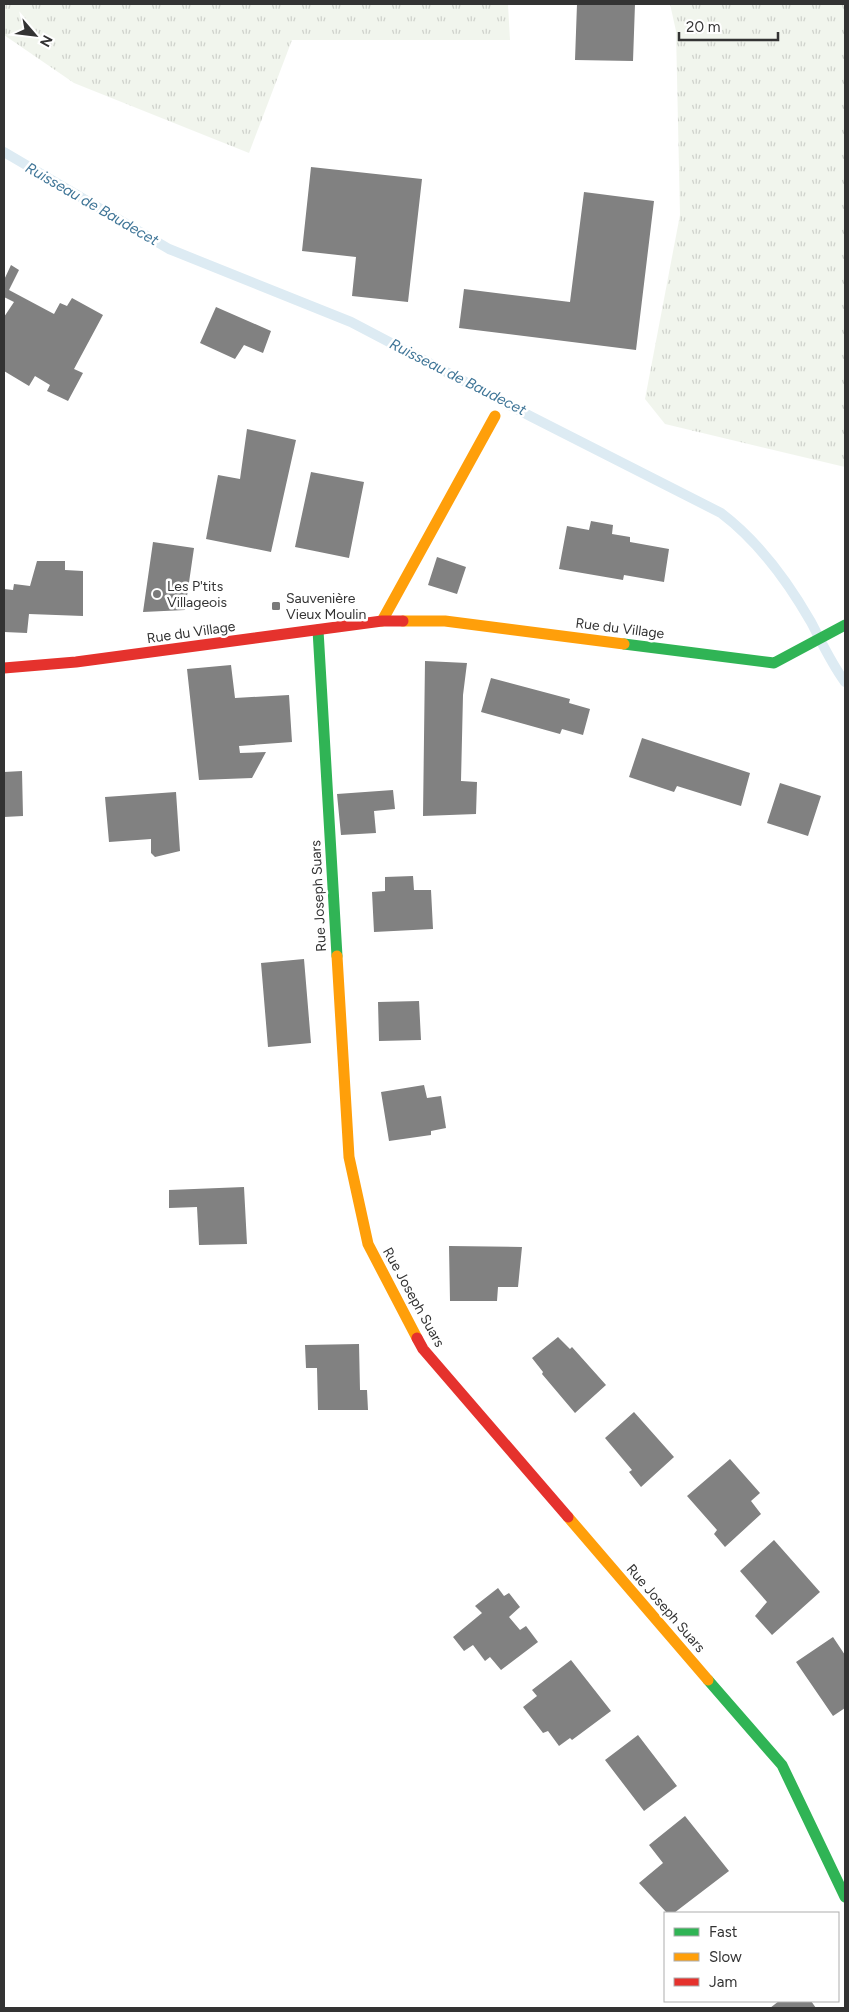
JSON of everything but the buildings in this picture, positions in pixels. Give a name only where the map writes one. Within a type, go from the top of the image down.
[{"type":"street","points":[[382,621],[495,416]]},
{"type":"street","name":"Rue du Village","points":[[4,668],[76,662],[382,621],[445,621],[774,663],[842,627]]},
{"type":"street","name":"Rue Joseph Suars","points":[[318,630],[349,1157],[368,1244],[423,1349],[782,1765],[845,1897]]},
{"type":"green space","points":[[4,4],[508,4],[510,40],[292,40],[249,153],[74,83],[4,35]]},
{"type":"green space","points":[[670,4],[845,4],[845,467],[665,424],[645,399],[680,215],[676,31]]},
{"type":"waterway","name":"Ruisseau de Baudecet","points":[[4,152],[169,249],[351,322],[721,513],[760,549],[782,577],[802,607],[845,682]]},
{"type":"traffic: fast","points":[[624,644],[774,663],[845,625]]},
{"type":"traffic: fast","points":[[318,630],[337,956]]},
{"type":"traffic: fast","points":[[708,1680],[782,1765],[845,1897]]},
{"type":"traffic: slow","points":[[382,621],[495,416]]},
{"type":"traffic: slow","points":[[403,621],[445,621],[624,644]]},
{"type":"traffic: slow","points":[[337,956],[349,1157],[368,1244],[417,1338]]},
{"type":"traffic: slow","points":[[568,1517],[708,1680]]},
{"type":"traffic: jam","points":[[4,668],[76,662],[382,621],[403,621]]},
{"type":"traffic: jam","points":[[417,1338],[423,1349],[568,1517]]},
{"type":"place","name":"Les P'tits Villageois","points":[[157,594]]},
{"type":"place","name":"Sauvenière Vieux Moulin","points":[[276,606]]}]
